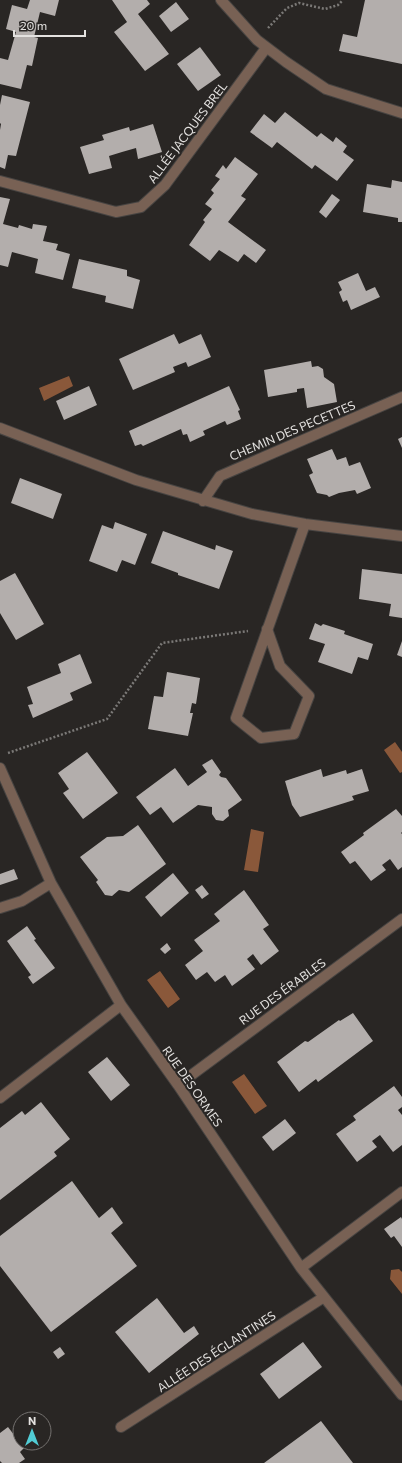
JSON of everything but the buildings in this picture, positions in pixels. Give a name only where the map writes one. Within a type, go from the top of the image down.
[{"type":"street","points":[[221,0],[266,48],[326,89],[402,113]]},
{"type":"street","name":"ALLÉE JACQUES BREL","points":[[0,181],[116,212],[141,208],[166,185],[266,48]]},
{"type":"street","name":"CHEMIN DES PECETTES","points":[[203,500],[220,476],[402,397]]},
{"type":"street","points":[[0,428],[136,480],[252,514],[304,524],[402,536]]},
{"type":"street","points":[[267,629],[280,666],[309,696],[294,734],[261,738],[236,718],[267,629],[304,524]]},
{"type":"street","name":"RUE DES ORMES","points":[[0,768],[51,883],[121,1005],[178,1085],[301,1268],[402,1395]]},
{"type":"street","points":[[0,908],[22,901],[51,883]]},
{"type":"street","name":"RUE DES ÉRABLES","points":[[178,1085],[402,919]]},
{"type":"street","points":[[0,1098],[121,1005]]},
{"type":"street","points":[[301,1268],[402,1192]]},
{"type":"street","name":"ALLÉE DES ÉGLANTINES","points":[[121,1427],[324,1297]]},
{"type":"path","points":[[257,40],[287,8],[298,3],[325,9],[338,5],[343,0]]},
{"type":"path","points":[[7,753],[107,719],[162,643],[267,629]]},
{"type":"shaded area","points":[[69,376],[73,386],[44,401],[39,388]]},
{"type":"shaded area","points":[[395,742],[402,752],[402,772],[400,773],[384,750]]},
{"type":"shaded area","points":[[251,829],[264,832],[258,872],[244,870]]},
{"type":"shaded area","points":[[160,971],[180,999],[168,1008],[147,980]]},
{"type":"shaded area","points":[[244,1074],[267,1106],[255,1114],[232,1082]]},
{"type":"shaded area","points":[[399,1269],[402,1272],[402,1294],[390,1279],[391,1270]]}]
